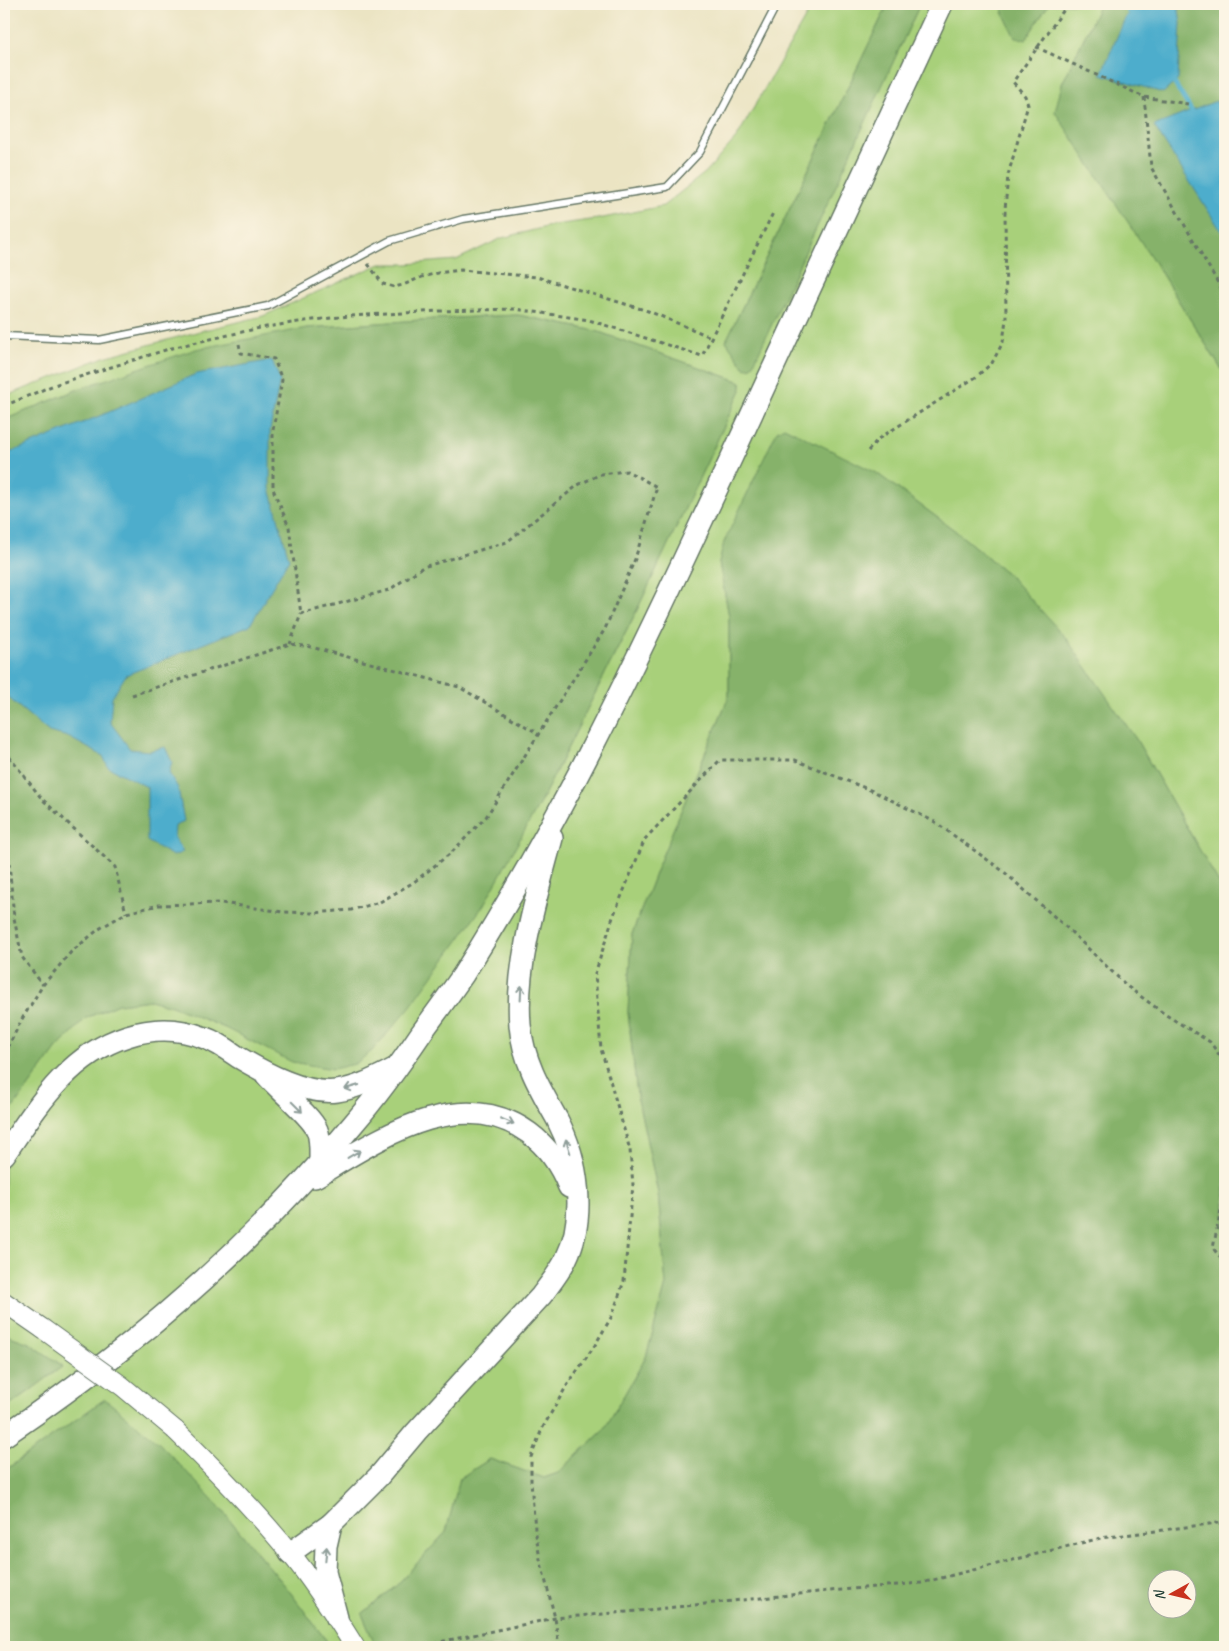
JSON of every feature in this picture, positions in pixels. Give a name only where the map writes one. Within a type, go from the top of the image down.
[{"type":"highway","points":[[4,1436],[56,1400],[129,1344],[196,1286],[297,1188],[354,1123],[397,1068],[461,977],[559,809],[655,621],[942,4]]},
{"type":"highway","points":[[290,1553],[331,1524],[378,1476],[541,1296],[567,1258],[574,1238],[577,1211],[578,1187],[574,1166],[567,1140],[531,1070],[520,1024],[521,990],[529,927],[559,809]]},
{"type":"highway","points":[[4,1155],[61,1078],[104,1044],[129,1034],[163,1030],[189,1032],[213,1042],[263,1072],[303,1087],[320,1091],[336,1091],[355,1087],[397,1068]]},
{"type":"highway","points":[[263,1072],[310,1120],[317,1130],[320,1143],[320,1162]]},
{"type":"highway","points":[[297,1188],[392,1132],[426,1119],[445,1115],[485,1114],[517,1125],[546,1147],[557,1161],[565,1176],[577,1211]]},
{"type":"highway","points":[[331,1524],[326,1546],[325,1572],[337,1618]]},
{"type":"main road","points":[[4,1302],[122,1386],[175,1430],[290,1553],[337,1618],[355,1647]]},
{"type":"lane","points":[[4,336],[99,340],[268,306],[389,241],[463,219],[667,186],[700,152],[777,4]]},
{"type":"path","points":[[868,451],[878,439],[976,377],[992,363],[1003,342],[1006,318],[1005,209],[1008,175],[1028,105],[1025,96],[1014,82],[1036,47],[1068,4]]},
{"type":"path","points":[[1036,47],[1144,98],[1188,104]]},
{"type":"path","points":[[1144,98],[1151,167],[1225,295]]},
{"type":"path","points":[[4,406],[54,385],[175,347],[233,333],[305,320],[350,316],[515,309],[589,320],[702,356],[774,211]]},
{"type":"path","points":[[361,256],[382,284],[394,287],[403,286],[422,277],[461,270],[536,277],[648,311],[711,337]]},
{"type":"path","points":[[239,344],[241,353],[274,359],[282,380],[273,430],[273,489],[289,527],[301,614],[290,644]]},
{"type":"path","points":[[4,1054],[22,1019],[43,985],[71,952],[100,929],[126,913],[159,905],[222,903],[283,912],[313,913],[351,910],[380,902],[414,882],[452,852],[486,817],[605,629],[635,560],[657,487],[627,471],[601,474],[578,485],[507,542],[423,567],[389,590],[301,614]]},
{"type":"path","points":[[132,695],[290,644],[311,647],[459,687],[539,734]]},
{"type":"path","points":[[4,750],[42,799],[114,868],[126,913]]},
{"type":"path","points":[[559,1647],[555,1618],[540,1559],[535,1528],[531,1457],[542,1429],[566,1387],[595,1345],[612,1316],[624,1281],[633,1185],[630,1150],[601,1049],[595,974],[613,917],[645,838],[720,760],[795,760],[875,792],[935,822],[1003,871],[1066,927],[1128,987],[1166,1015],[1210,1042],[1225,1063]]},
{"type":"path","points":[[4,807],[14,918],[22,957],[43,985]]},
{"type":"path","points":[[1225,1195],[1213,1248],[1225,1264]]},
{"type":"path","points":[[427,1647],[444,1641],[555,1618],[638,1612],[818,1592],[921,1583],[1101,1538],[1225,1522]]},
{"type":"green space","points":[[813,4],[888,4],[726,341],[751,367],[920,4],[1003,4],[1003,12],[1026,39],[1049,4],[1100,4],[1062,84],[1153,260],[1225,375],[1225,894],[1136,739],[1008,574],[953,529],[875,472],[719,562],[729,616],[729,696],[658,866],[632,934],[628,1012],[637,1095],[658,1193],[666,1285],[646,1357],[604,1430],[558,1473],[544,1478],[490,1459],[460,1478],[446,1532],[396,1586],[362,1614],[376,1647],[331,1647],[287,1588],[214,1501],[105,1399],[4,1471],[4,1410],[63,1366],[29,1343],[4,1334],[4,1120],[57,1048],[86,1018],[118,1004],[150,1000],[172,1006],[225,1028],[540,803],[637,610],[741,390],[741,382],[596,331],[518,315],[307,328],[81,388],[4,420],[4,397],[104,357],[263,316],[380,264],[456,260],[502,238],[554,225],[598,219],[663,206],[706,172],[737,137]]},
{"type":"green space","points":[[888,4],[920,4],[752,367],[745,368],[726,341]]},
{"type":"green space","points":[[1003,4],[1049,4],[1026,39],[1015,38],[1003,12]]},
{"type":"green space","points":[[1100,4],[1225,4],[1225,375],[1153,260],[1055,112],[1062,84]]},
{"type":"green space","points":[[518,315],[596,331],[741,382],[741,390],[637,610],[540,803],[483,906],[410,1007],[372,1051],[355,1064],[333,1069],[292,1062],[225,1028],[172,1006],[150,1000],[118,1004],[86,1018],[57,1048],[4,1120],[4,420],[81,388],[196,349],[307,328]]},
{"type":"green space","points":[[784,427],[875,472],[953,529],[1008,574],[1066,638],[1136,739],[1225,894],[1225,1647],[376,1647],[362,1614],[396,1586],[446,1532],[460,1478],[490,1459],[544,1478],[558,1473],[604,1430],[646,1357],[666,1285],[658,1193],[637,1095],[628,1012],[632,934],[658,866],[729,696],[729,616],[719,563],[724,542],[777,431]]},
{"type":"green space","points":[[4,1334],[29,1343],[63,1366],[4,1410]]},
{"type":"green space","points":[[105,1399],[160,1444],[214,1501],[287,1588],[331,1647],[4,1647],[4,1471]]},
{"type":"water","points":[[1138,4],[1178,4],[1181,23],[1178,80],[1163,93],[1101,74],[1126,16]]},
{"type":"water","points":[[1216,101],[1225,117],[1225,237],[1154,126]]},
{"type":"water","points":[[272,360],[280,380],[270,430],[270,488],[289,559],[250,625],[126,675],[112,697],[110,722],[130,749],[149,751],[165,747],[172,762],[169,773],[178,788],[184,821],[175,826],[174,838],[183,852],[173,856],[147,841],[147,787],[108,767],[103,756],[68,737],[49,732],[12,701],[4,691],[4,455],[196,374]]},
{"type":"waterway","points":[[1124,4],[1133,18]]},
{"type":"waterway","points":[[1171,78],[1194,115]]}]
